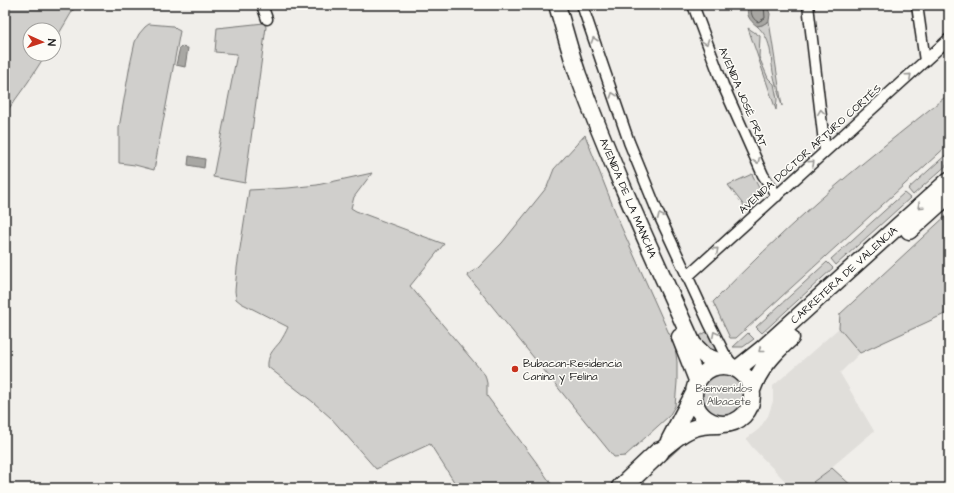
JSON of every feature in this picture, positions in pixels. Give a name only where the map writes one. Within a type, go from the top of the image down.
[{"type":"highway","points":[[621,488],[659,452]]},
{"type":"main road","name":"AVENIDA DE LA MANCHA","points":[[547,5],[576,93],[629,228],[685,348],[695,387]]},
{"type":"main road","name":"AVENIDA DE LA MANCHA","points":[[557,5],[578,73],[605,143],[648,246],[688,334],[693,344],[705,356],[734,367]]},
{"type":"main road","name":"CARRETERA DE VALENCIA","points":[[734,367],[762,349],[949,180]]},
{"type":"main road","name":"CARRETERA DE VALENCIA","points":[[752,390],[761,370],[770,358],[788,340],[949,195]]},
{"type":"main road","points":[[721,365],[734,367],[744,374],[750,382],[752,398],[746,413],[741,418],[726,424],[703,426],[691,429],[678,436],[659,452],[668,442],[703,373],[712,367],[721,365]]},
{"type":"main road","points":[[695,387],[695,405],[700,413],[707,420],[716,424],[726,424]]},
{"type":"street","points":[[262,5],[267,19]]},
{"type":"street","name":"AVENIDA DE LA MANCHA","points":[[582,5],[629,142],[658,213],[724,353],[734,367]]},
{"type":"street","name":"AVENIDA JOSÉ PRAT","points":[[693,5],[723,85],[763,175],[777,196]]},
{"type":"street","points":[[808,5],[825,151]]},
{"type":"street","points":[[918,5],[925,61]]},
{"type":"street","name":"AVENIDA DOCTOR ARTURO CORTÉS","points":[[687,277],[949,39]]},
{"type":"shaded area","points":[[839,328],[860,353],[840,373],[874,431],[807,488],[792,488],[746,439],[759,429],[768,416],[773,401],[773,386]]},
{"type":"green space","points":[[5,5],[76,5],[62,29],[62,22],[22,22],[22,62],[41,62],[5,114]]},
{"type":"green space","points":[[769,21],[782,106],[774,76],[770,47],[762,31],[757,26]]},
{"type":"green space","points":[[264,23],[266,27],[245,183],[213,177],[237,54],[215,52],[217,28]]},
{"type":"green space","points":[[149,24],[173,26],[180,31],[154,170],[119,163],[119,128],[130,65],[135,42],[139,34]]},
{"type":"green space","points":[[748,28],[760,36],[759,57],[768,78],[774,84],[777,99],[776,110]]},
{"type":"green space","points":[[949,94],[949,144],[736,338],[730,338],[713,302],[789,227],[816,203],[865,161]]},
{"type":"green space","points":[[585,135],[620,224],[675,347],[677,362],[675,406],[669,416],[625,456],[614,457],[467,275],[478,268],[502,243],[547,187],[554,169]]},
{"type":"green space","points":[[949,152],[949,163],[913,195],[908,189]]},
{"type":"green space","points":[[372,173],[354,197],[351,208],[444,244],[410,286],[485,375],[487,383],[487,396],[554,488],[458,488],[430,444],[376,469],[331,418],[268,367],[268,360],[271,353],[280,342],[288,327],[241,303],[236,299],[235,291],[249,190],[317,185]]},
{"type":"green space","points":[[752,174],[760,190],[759,197],[745,207],[728,185]]},
{"type":"green space","points":[[904,193],[910,198],[836,265],[831,259]]},
{"type":"green space","points":[[949,213],[949,312],[860,353],[839,328],[840,314]]},
{"type":"green space","points":[[827,262],[833,268],[762,333],[756,327]]},
{"type":"green space","points":[[708,331],[720,354],[713,354],[696,338]]},
{"type":"green space","points":[[748,333],[754,339],[743,347],[733,347]]},
{"type":"green space","name":"Bienvenidos a Albacete","points":[[720,372],[728,372],[733,373],[740,378],[745,385],[745,403],[740,410],[733,415],[720,416],[712,413],[705,406],[702,398],[702,390],[705,382],[712,375]]},
{"type":"green space","points":[[832,468],[854,488],[820,488],[813,482]]},
{"type":"water","points":[[748,5],[767,5],[770,14],[769,21],[757,26],[749,17],[747,12]]},
{"type":"water","points":[[180,47],[188,48],[185,67],[176,65]]},
{"type":"water","points":[[189,156],[205,159],[204,168],[188,165]]},
{"type":"waterway","points":[[667,458],[679,447]]},
{"type":"waterway","points":[[653,470],[661,464]]},
{"type":"place","name":"Bubacan-Residencia Canina y Felina","points":[[515,369]]}]
